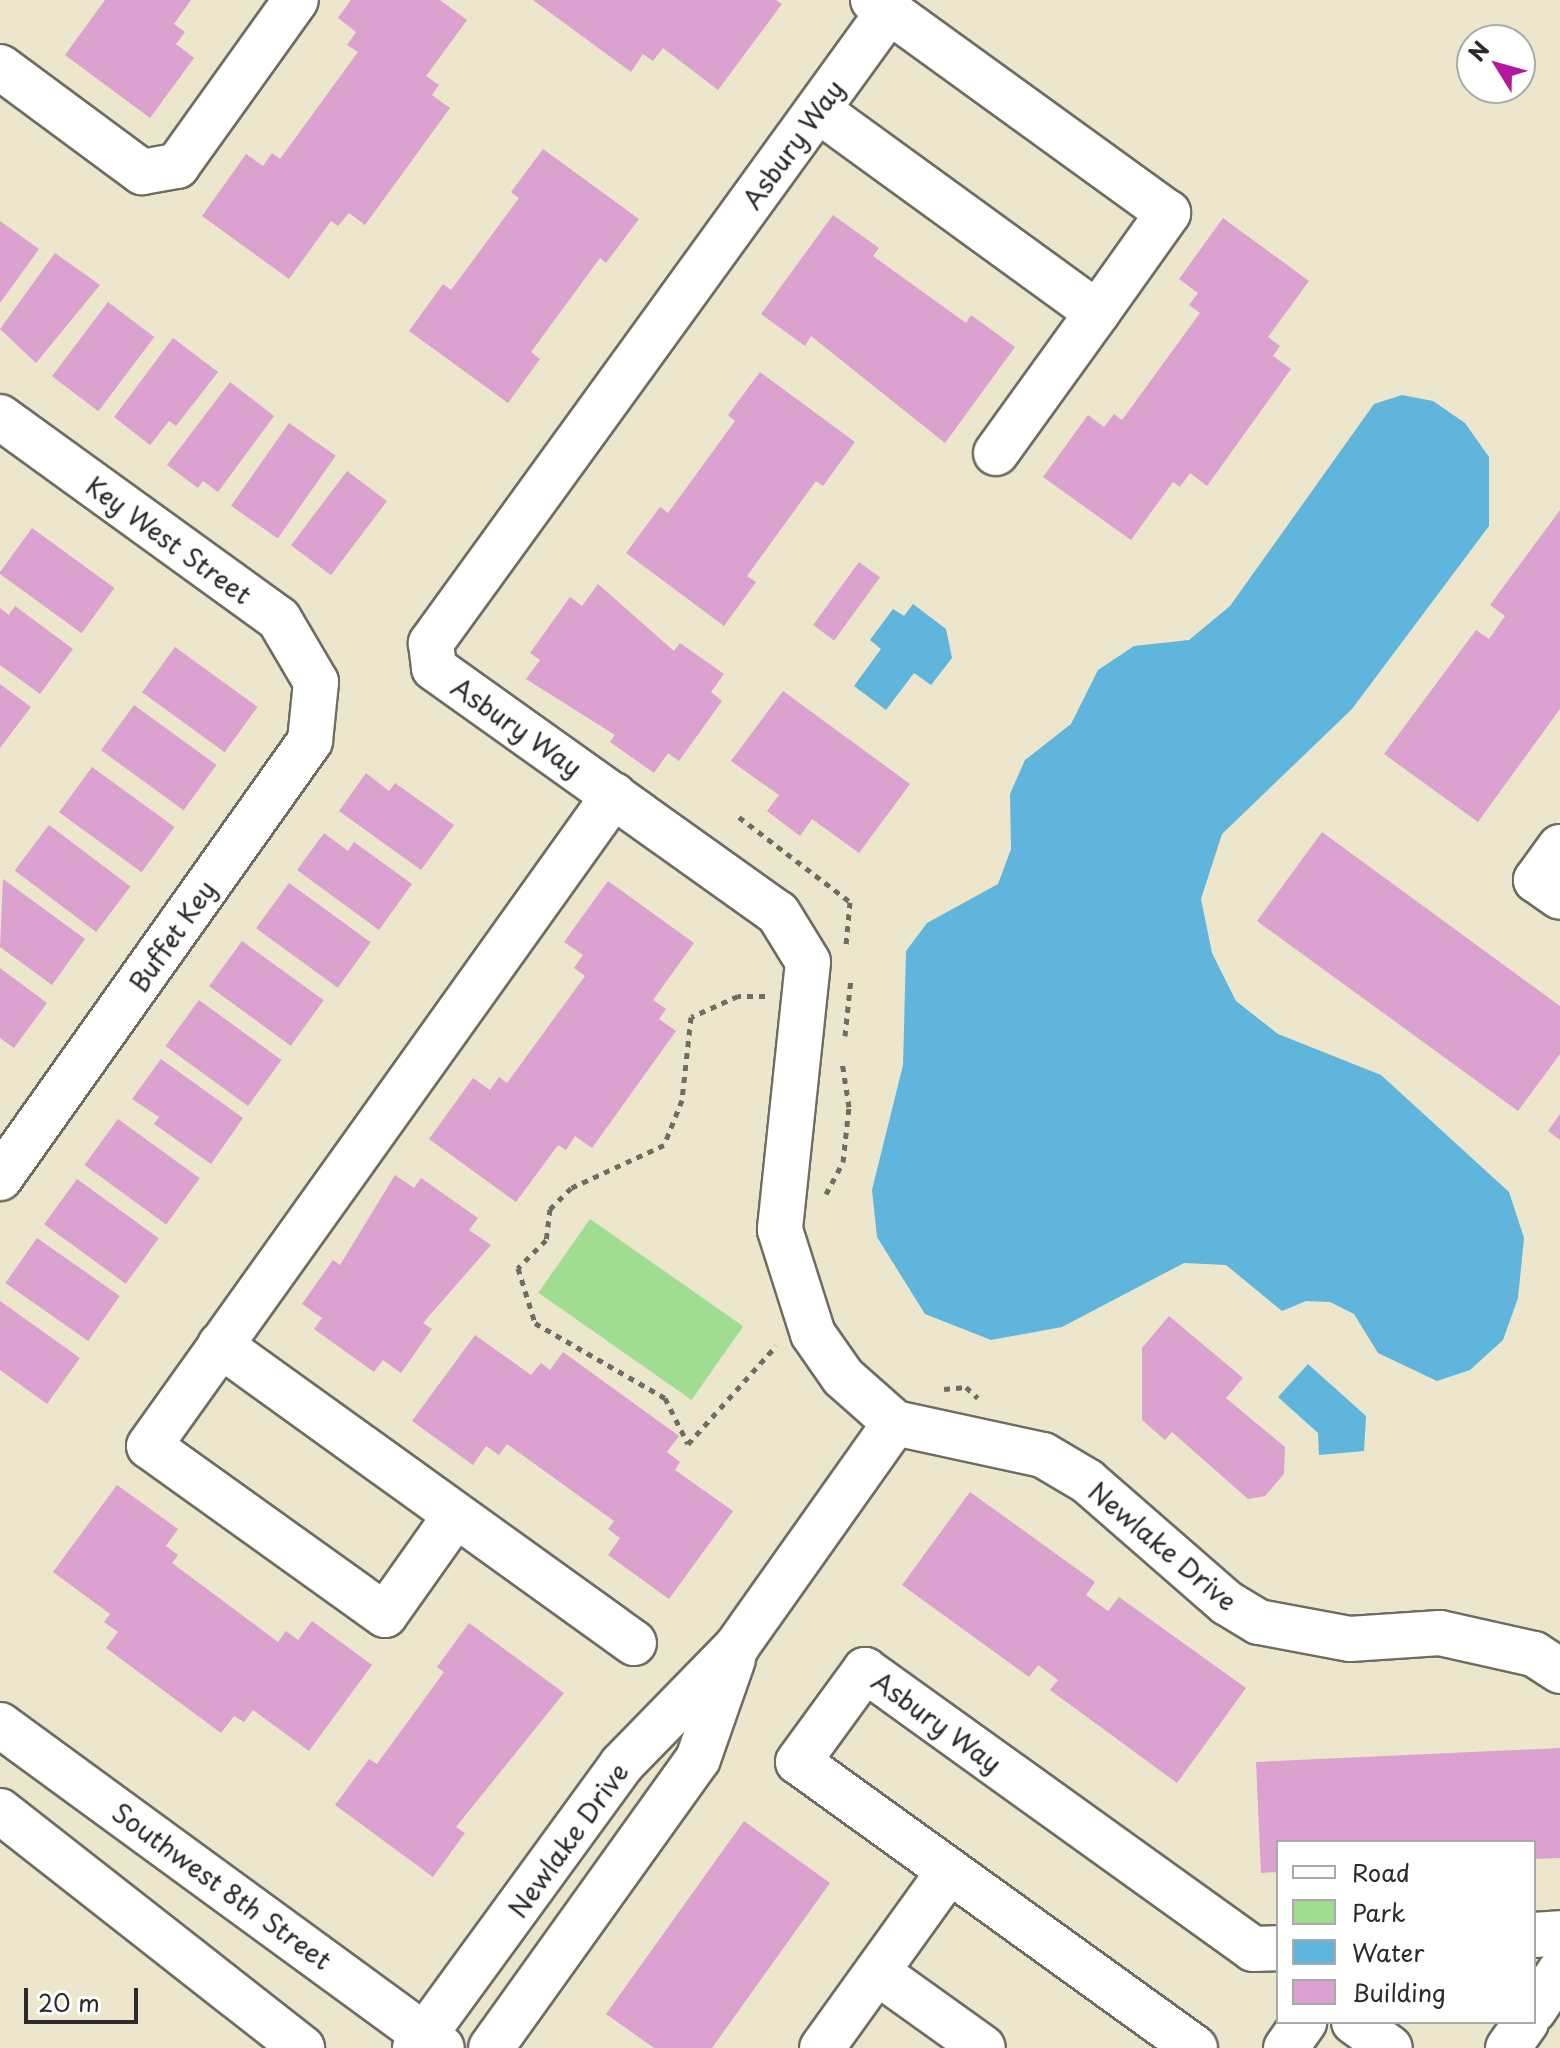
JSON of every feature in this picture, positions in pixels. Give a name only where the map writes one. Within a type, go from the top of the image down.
[{"type":"street","points":[[0,67],[142,172],[177,166],[296,0]]},
{"type":"street","points":[[881,6],[1168,213],[996,453]]},
{"type":"street","name":"Asbury Way","points":[[881,6],[818,110],[431,643],[434,668],[778,913],[808,962],[780,1230],[805,1313],[843,1377],[895,1423]]},
{"type":"street","points":[[818,110],[1097,313]]},
{"type":"street","name":"Key West Street","points":[[7,438],[279,619],[316,682]]},
{"type":"street","name":"Buffet Key","points":[[0,1178],[310,741],[316,682]]},
{"type":"street","points":[[455,1516],[385,1615],[149,1446],[614,795]]},
{"type":"street","points":[[1560,847],[1536,880],[1560,897]]},
{"type":"street","points":[[220,1345],[634,1643]]},
{"type":"street","name":"Newlake Drive","points":[[427,2044],[622,1764],[737,1646],[895,1423],[1043,1455],[1133,1514],[1227,1603],[1259,1622],[1350,1639],[1440,1633],[1534,1654],[1560,1671]]},
{"type":"street","name":"Newlake Drive","points":[[491,2048],[698,1759],[737,1646]]},
{"type":"street","name":"Asbury Way","points":[[1195,2048],[798,1762],[865,1670],[1270,1955]]},
{"type":"street","name":"Southwest 8th Street","points":[[0,1725],[427,2044]]},
{"type":"street","points":[[622,1764],[671,1800]]},
{"type":"street","points":[[0,1811],[302,2048]]},
{"type":"street","points":[[822,2048],[949,1871]]},
{"type":"street","points":[[1536,1935],[1560,1933]]},
{"type":"street","points":[[1536,2007],[1560,1971]]},
{"type":"street","points":[[877,1972],[983,2048]]},
{"type":"street","points":[[1286,2048],[1303,2024]]},
{"type":"street","points":[[1357,2024],[1390,2048]]},
{"type":"street","points":[[1508,2048],[1525,2024]]},
{"type":"path","points":[[739,817],[850,902],[848,954]]},
{"type":"path","points":[[823,1201],[843,1162],[849,1107],[840,1053],[851,1008],[851,963]]},
{"type":"path","points":[[777,996],[738,996],[691,1017],[682,1100],[664,1145],[571,1188],[550,1209],[546,1240],[518,1268],[535,1323],[665,1398],[688,1444],[805,1313]]},
{"type":"path","points":[[932,1390],[966,1387],[986,1406],[979,1411]]},
{"type":"green space","points":[[590,1219],[743,1326],[692,1400],[538,1293]]},
{"type":"water","points":[[1402,395],[1433,401],[1465,423],[1489,457],[1489,526],[1352,709],[1222,834],[1201,899],[1212,953],[1236,1001],[1278,1034],[1381,1075],[1509,1192],[1524,1238],[1518,1298],[1503,1340],[1470,1370],[1437,1381],[1378,1353],[1354,1314],[1330,1302],[1306,1301],[1282,1311],[1226,1265],[1184,1263],[1062,1327],[991,1340],[925,1314],[877,1237],[872,1190],[903,1065],[906,951],[927,923],[998,884],[1011,849],[1010,794],[1025,760],[1071,724],[1098,670],[1134,646],[1189,640],[1230,606],[1374,404]]},
{"type":"water","points":[[913,604],[946,629],[952,658],[931,685],[914,673],[886,710],[854,686],[881,649],[870,640],[893,609],[904,616]]},
{"type":"water","points":[[1308,1364],[1366,1416],[1364,1451],[1319,1455],[1318,1433],[1278,1397]]},
{"type":"building","points":[[105,0],[191,0],[174,24],[185,32],[176,44],[194,58],[150,118],[65,55]]},
{"type":"building","points":[[351,0],[440,0],[467,20],[426,76],[439,85],[432,95],[450,108],[365,225],[349,213],[338,226],[331,221],[289,279],[202,216],[246,154],[263,166],[272,153],[280,159],[358,52],[347,45],[356,32],[338,18]]},
{"type":"building","points":[[533,0],[776,0],[782,4],[718,90],[663,48],[653,61],[643,54],[631,72]]},
{"type":"building","points":[[543,149],[639,219],[606,263],[600,258],[531,352],[540,359],[508,403],[409,331],[443,284],[451,290],[519,198],[511,192]]},
{"type":"building","points":[[833,215],[879,248],[873,256],[966,323],[971,315],[1015,347],[945,443],[811,336],[805,346],[761,314]]},
{"type":"building","points":[[1223,218],[1309,281],[1268,337],[1280,346],[1273,356],[1291,369],[1207,486],[1190,473],[1180,487],[1173,482],[1131,540],[1043,477],[1088,415],[1104,427],[1114,414],[1122,420],[1200,313],[1189,305],[1198,293],[1179,279]]},
{"type":"building","points":[[0,221],[39,249],[0,303]]},
{"type":"building","points":[[55,253],[100,285],[36,363],[0,329]]},
{"type":"building","points":[[108,302],[154,337],[98,411],[52,376]]},
{"type":"building","points":[[173,338],[218,372],[176,426],[169,421],[150,445],[114,417]]},
{"type":"building","points":[[760,372],[855,442],[823,486],[816,481],[747,576],[756,582],[724,626],[626,553],[660,507],[668,513],[735,421],[728,415]]},
{"type":"building","points":[[230,382],[274,416],[218,492],[203,481],[198,488],[167,465]]},
{"type":"building","points":[[289,423],[336,456],[278,538],[231,506]]},
{"type":"building","points":[[347,471],[387,501],[331,575],[291,545]]},
{"type":"building","points":[[1560,510],[1560,709],[1478,822],[1384,754],[1476,630],[1489,639],[1505,616],[1490,605]]},
{"type":"building","points":[[32,528],[115,588],[82,633],[0,574]]},
{"type":"building","points":[[859,562],[880,577],[834,640],[813,625]]},
{"type":"building","points":[[598,584],[674,651],[680,643],[724,674],[711,692],[722,701],[679,761],[668,753],[654,773],[610,742],[615,735],[526,679],[540,660],[530,653],[570,597],[582,606]]},
{"type":"building","points":[[15,606],[73,649],[40,694],[0,665],[0,608],[9,615]]},
{"type":"building","points":[[175,647],[258,707],[225,752],[142,692]]},
{"type":"building","points":[[0,684],[31,707],[0,748]]},
{"type":"building","points":[[783,691],[910,784],[859,853],[812,819],[800,836],[767,811],[779,795],[731,761]]},
{"type":"building","points":[[134,705],[217,765],[184,810],[101,750]]},
{"type":"building","points":[[92,767],[175,827],[142,872],[59,812]]},
{"type":"building","points":[[366,773],[389,791],[395,783],[454,825],[421,870],[339,811]]},
{"type":"building","points":[[49,825],[130,886],[96,932],[15,871]]},
{"type":"building","points":[[1322,832],[1560,1006],[1560,1054],[1518,1111],[1257,921]]},
{"type":"building","points":[[324,833],[348,851],[354,842],[412,884],[379,930],[297,870]]},
{"type":"building","points":[[3,879],[85,939],[52,985],[0,947]]},
{"type":"building","points":[[608,881],[694,943],[653,1000],[666,1009],[659,1019],[676,1031],[592,1148],[575,1136],[566,1150],[558,1145],[516,1202],[429,1139],[473,1078],[490,1090],[499,1077],[507,1083],[585,976],[574,968],[583,955],[564,942]]},
{"type":"building","points":[[289,883],[371,942],[338,988],[256,928]]},
{"type":"building","points":[[242,941],[324,1000],[291,1046],[209,986]]},
{"type":"building","points":[[0,968],[47,1003],[14,1048],[0,1038]]},
{"type":"building","points":[[199,1000],[282,1060],[248,1106],[165,1046]]},
{"type":"building","points":[[161,1059],[243,1118],[211,1164],[154,1124],[159,1117],[132,1099]]},
{"type":"building","points":[[1560,1114],[1560,1140],[1548,1131]]},
{"type":"building","points":[[118,1119],[200,1178],[166,1224],[84,1165]]},
{"type":"building","points":[[395,1175],[414,1188],[421,1178],[478,1218],[469,1230],[491,1245],[423,1323],[432,1329],[401,1373],[383,1360],[374,1372],[314,1329],[322,1318],[302,1304],[333,1260],[340,1265]]},
{"type":"building","points":[[77,1179],[159,1238],[126,1284],[44,1224]]},
{"type":"building","points":[[37,1238],[120,1296],[88,1341],[5,1283]]},
{"type":"building","points":[[0,1301],[80,1358],[47,1404],[0,1370]]},
{"type":"building","points":[[1169,1316],[1243,1378],[1226,1398],[1285,1447],[1284,1474],[1265,1496],[1248,1499],[1172,1432],[1165,1440],[1142,1420],[1142,1348]]},
{"type":"building","points":[[475,1335],[531,1375],[541,1363],[550,1370],[563,1352],[679,1436],[667,1452],[680,1462],[675,1470],[733,1511],[669,1599],[608,1555],[620,1538],[608,1529],[614,1521],[507,1444],[499,1455],[486,1446],[473,1465],[412,1421]]},
{"type":"building","points":[[117,1485],[178,1529],[166,1546],[178,1555],[172,1563],[278,1642],[286,1631],[298,1640],[312,1621],[372,1665],[309,1751],[253,1710],[244,1722],[234,1716],[221,1733],[106,1648],[118,1632],[104,1622],[110,1614],[53,1572]]},
{"type":"building","points":[[970,1492],[1095,1582],[1086,1595],[1108,1611],[1119,1597],[1246,1688],[1177,1783],[1050,1690],[1058,1680],[1038,1665],[1029,1677],[902,1585]]},
{"type":"building","points":[[469,1623],[564,1693],[456,1827],[465,1833],[433,1877],[335,1805],[369,1759],[377,1764],[444,1672],[437,1667]]},
{"type":"building","points":[[1560,1748],[1560,1858],[1536,1859],[1536,1840],[1276,1840],[1276,1872],[1261,1873],[1256,1762]]},
{"type":"building","points":[[744,1821],[830,1883],[712,2048],[654,2048],[606,2014]]}]
